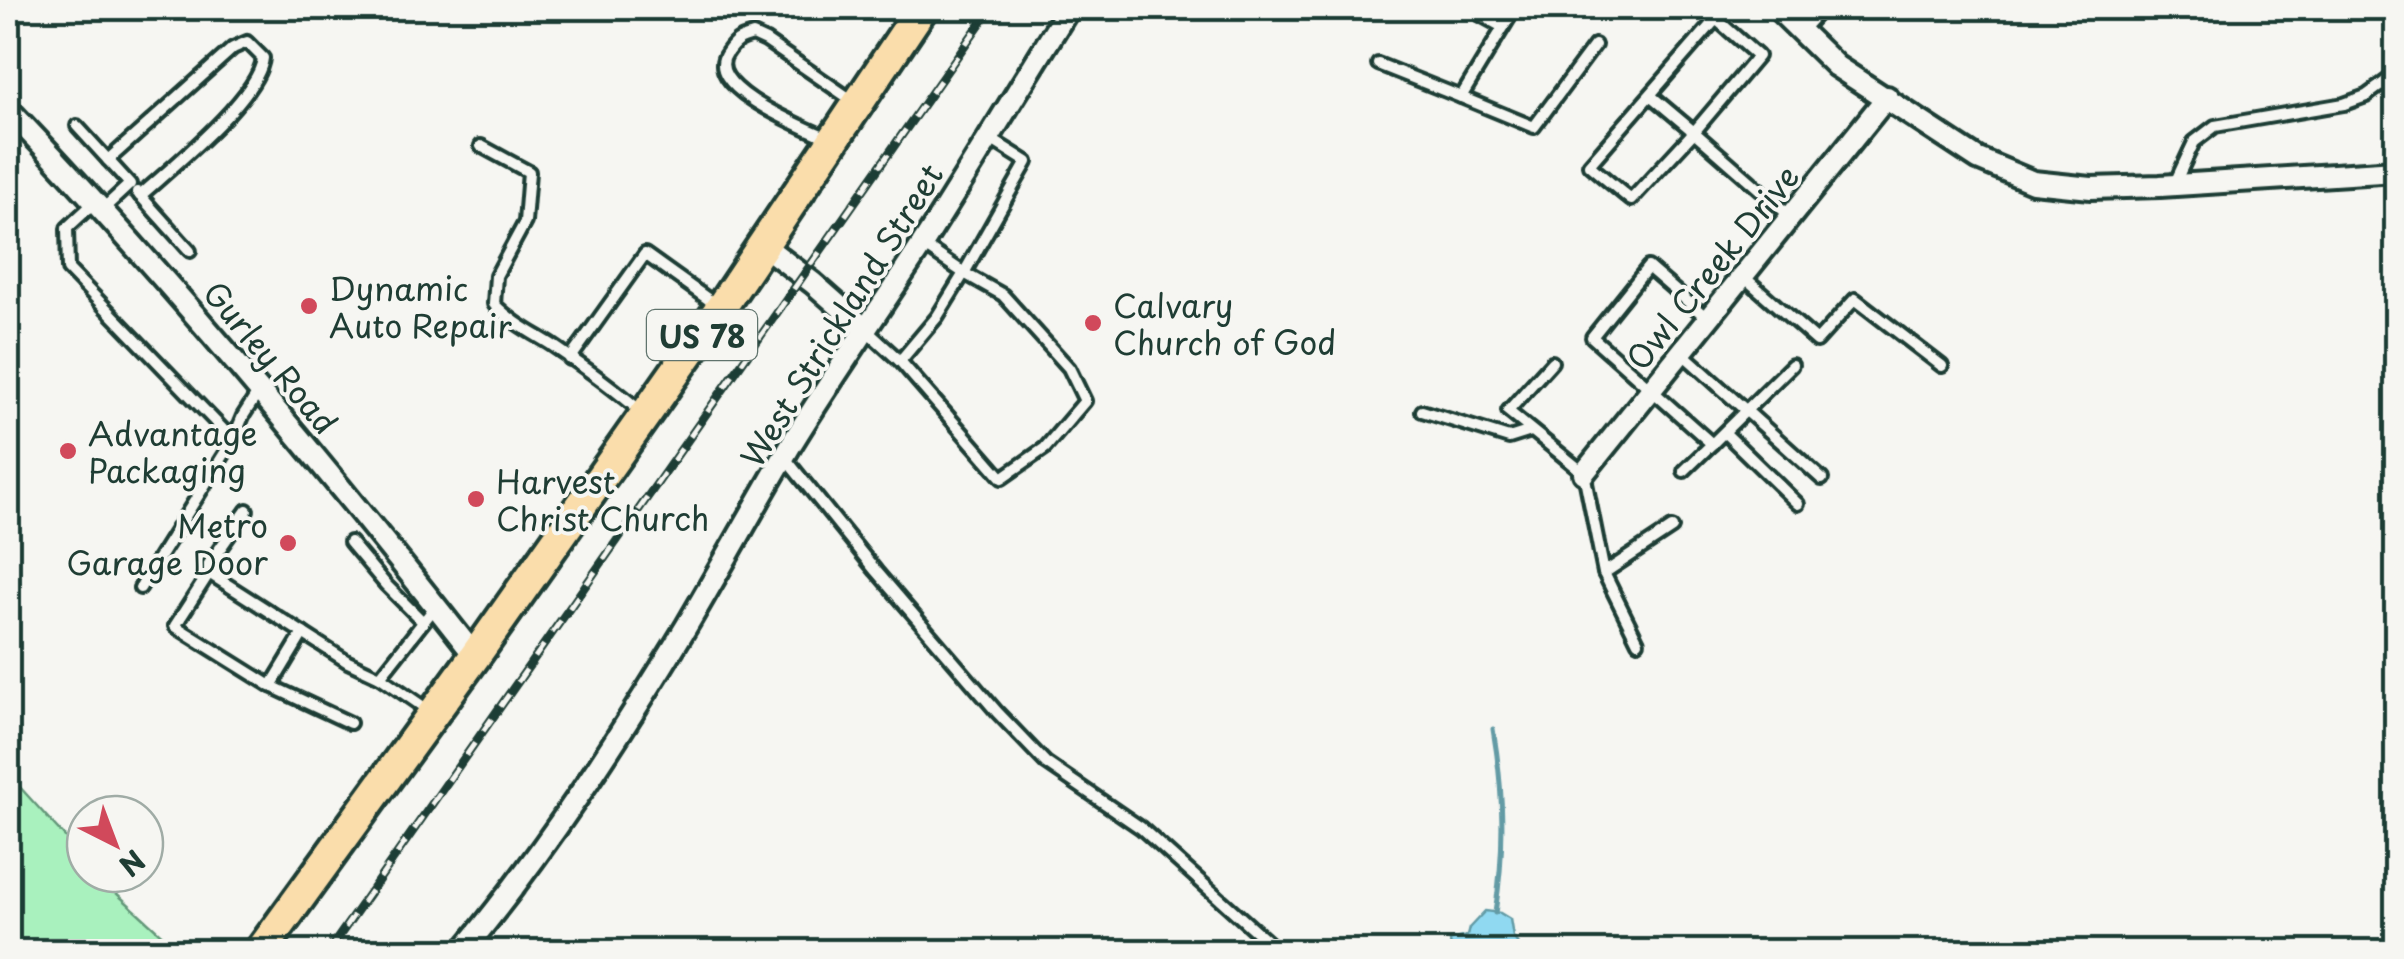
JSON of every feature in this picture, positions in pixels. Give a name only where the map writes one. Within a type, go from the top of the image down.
[{"type":"main road","name":"US 78","points":[[260,952],[434,714],[720,309],[922,8]]},
{"type":"street","name":"West Strickland Street","points":[[462,952],[495,912],[596,768],[685,628],[864,328],[922,244],[1069,8]]},
{"type":"street","points":[[1778,8],[1836,66],[1978,159],[2032,182],[2091,188],[2174,186],[2396,171]]},
{"type":"street","name":"Owl Creek Drive","points":[[1584,474],[1887,98]]},
{"type":"street","name":"Gurley Road","points":[[8,109],[99,205],[260,390],[369,520],[429,614],[475,656]]},
{"type":"street","points":[[763,245],[814,283],[864,328]]},
{"type":"lane","points":[[1468,8],[1504,27]]},
{"type":"lane","points":[[1461,97],[1515,8]]},
{"type":"lane","points":[[1800,32],[1822,8]]},
{"type":"lane","points":[[1716,19],[1758,56],[1694,132],[1631,200],[1589,165],[1716,19]]},
{"type":"lane","points":[[833,141],[748,96],[722,72],[722,60],[736,40],[752,35],[858,104]]},
{"type":"lane","points":[[108,160],[233,48],[246,42],[263,58],[262,69],[224,120],[140,196]]},
{"type":"lane","points":[[1378,64],[1534,127],[1595,45]]},
{"type":"lane","points":[[2174,186],[2194,142],[2215,126],[2344,104],[2366,96],[2396,74]]},
{"type":"lane","points":[[1650,95],[1790,217]]},
{"type":"lane","points":[[77,126],[190,251]]},
{"type":"lane","points":[[900,360],[936,317],[1027,162],[989,138]]},
{"type":"lane","points":[[482,146],[529,172],[526,222],[496,276],[494,304],[509,320],[616,390],[645,415]]},
{"type":"lane","points":[[130,184],[67,228],[68,269],[233,440]]},
{"type":"lane","points":[[864,328],[900,360],[1002,478],[1046,448],[1085,401],[1070,368],[1003,294],[922,244]]},
{"type":"lane","points":[[570,358],[645,254],[720,309]]},
{"type":"lane","points":[[1708,319],[1648,266],[1592,337],[1712,444]]},
{"type":"lane","points":[[1743,276],[1817,341],[1855,299],[1942,366]]},
{"type":"lane","points":[[1681,352],[1822,478]]},
{"type":"lane","points":[[1552,362],[1508,411],[1584,474],[1604,573],[1638,642]]},
{"type":"lane","points":[[1684,471],[1792,365]]},
{"type":"lane","points":[[140,588],[260,390]]},
{"type":"lane","points":[[1422,412],[1509,438],[1532,430]]},
{"type":"lane","points":[[1725,434],[1798,504]]},
{"type":"lane","points":[[784,458],[876,571],[1046,764],[1141,828],[1280,952]]},
{"type":"lane","points":[[247,510],[209,564],[209,573],[175,626],[271,686],[350,723]]},
{"type":"lane","points":[[1604,573],[1672,528]]},
{"type":"lane","points":[[350,542],[386,585],[429,614],[380,676]]},
{"type":"lane","points":[[209,573],[348,662],[380,676],[434,714]]},
{"type":"lane","points":[[271,686],[303,633]]},
{"type":"green space","points":[[8,774],[65,837],[65,894],[117,894],[180,951],[8,951]]},
{"type":"water","points":[[1485,911],[1510,919],[1513,937],[1523,951],[1451,951],[1450,940],[1467,936],[1469,928]]},
{"type":"waterway","points":[[1493,729],[1502,821],[1495,913]]},
{"type":"railway","points":[[328,952],[991,8]]},
{"type":"place","name":"Dynamic Auto Repair","points":[[309,306]]},
{"type":"place","name":"Calvary Church of God","points":[[1093,323]]},
{"type":"place","name":"Advantage Packaging","points":[[68,451]]},
{"type":"place","name":"Harvest Christ Church","points":[[476,499]]},
{"type":"place","name":"Metro Garage Door","points":[[288,543]]}]
